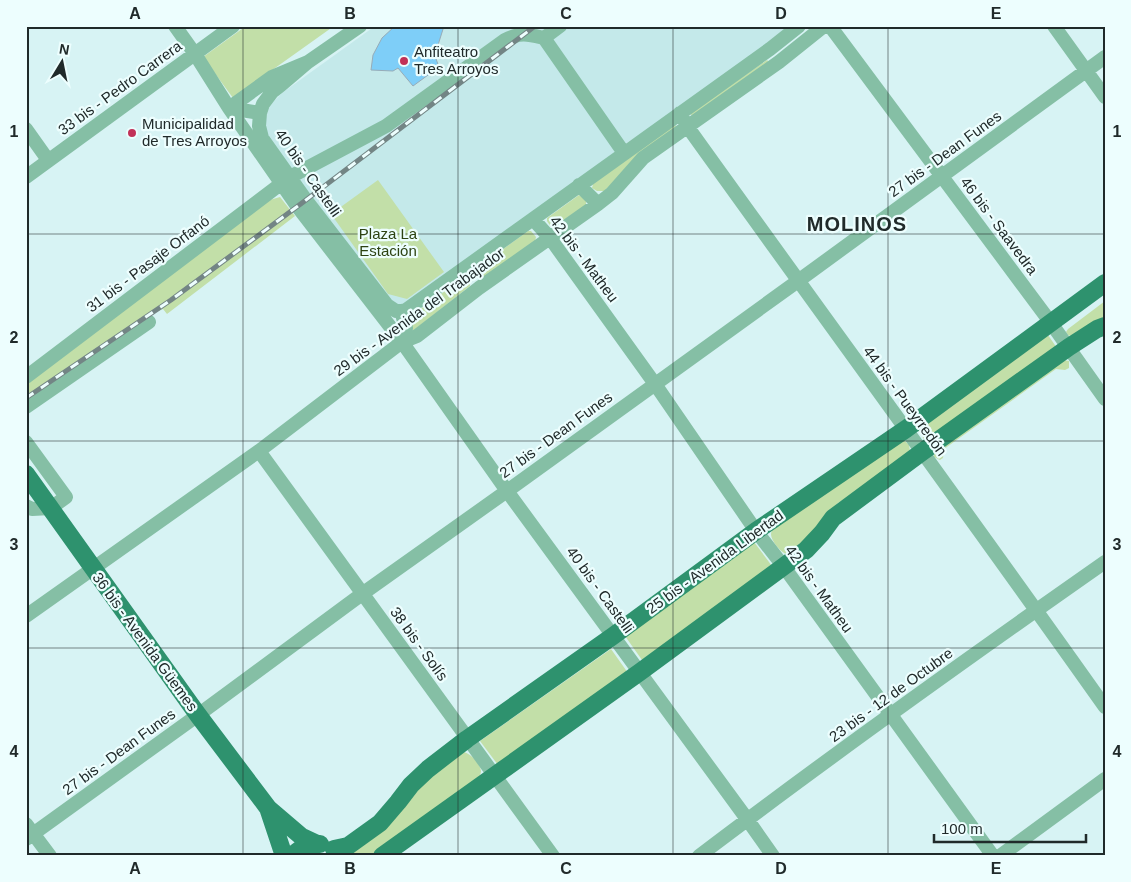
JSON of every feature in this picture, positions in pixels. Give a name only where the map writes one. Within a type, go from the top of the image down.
[{"type":"main road","name":"25 bis - Avenida Libertad","points":[[338,852],[380,823],[411,785],[428,769],[468,739],[756,531],[1055,328],[1105,283]]},
{"type":"main road","points":[[1055,328],[1097,304],[1105,294]]},
{"type":"main road","points":[[382,856],[784,567],[806,550],[833,518],[922,452],[1069,347],[1105,326]]},
{"type":"main road","name":"36 bis - Avenida Güemes","points":[[26,474],[198,716],[268,808],[302,837],[316,844],[328,846],[338,852]]},
{"type":"main road","name":"36 bis - Avenida Güemes","points":[[268,808],[284,856]]},
{"type":"main road","points":[[292,856],[298,850],[316,844]]},
{"type":"street","name":"40 bis - Castelli","points":[[175,26],[229,108],[286,180],[507,491],[773,856]]},
{"type":"street","name":"33 bis - Pedro Carrera","points":[[26,176],[233,26]]},
{"type":"street","points":[[229,108],[260,113],[263,104],[272,92],[282,86],[308,62],[360,26]]},
{"type":"street","points":[[560,26],[544,38],[624,153]]},
{"type":"street","name":"29 bis - Avenida del Trabajador","points":[[401,311],[406,310],[463,270],[770,49],[799,26]]},
{"type":"street","name":"29 bis - Avenida del Trabajador","points":[[26,616],[259,451],[402,342],[417,336],[479,288],[598,204],[612,193],[643,158],[779,62],[824,26]]},
{"type":"street","name":"46 bis - Saavedra","points":[[830,26],[1055,328],[1105,399]]},
{"type":"street","points":[[1054,26],[1105,97]]},
{"type":"street","name":"31 bis - Pasaje Orfanó","points":[[26,377],[286,180],[386,126],[504,40],[513,36],[527,34],[544,38]]},
{"type":"street","points":[[770,49],[779,62]]},
{"type":"street","name":"27 bis - Dean Funes","points":[[29,832],[198,716],[362,594],[942,177],[1105,57]]},
{"type":"street","points":[[229,108],[272,77],[308,62]]},
{"type":"street","name":"40 bis - Castelli","points":[[260,113],[259,126],[262,138],[286,180]]},
{"type":"street","name":"44 bis - Pueyrredón","points":[[680,113],[687,126],[1105,707]]},
{"type":"street","points":[[26,129],[48,160]]},
{"type":"street","points":[[579,185],[598,204]]},
{"type":"street","name":"42 bis - Matheu","points":[[533,219],[550,238],[655,384],[756,531],[993,856]]},
{"type":"street","name":"40 bis - Castelli","points":[[326,235],[387,305],[396,311],[401,311]]},
{"type":"street","points":[[463,270],[479,288]]},
{"type":"street","points":[[401,311],[406,328],[402,342]]},
{"type":"street","points":[[26,407],[149,322]]},
{"type":"street","points":[[26,442],[66,497],[51,508],[32,509],[26,506]]},
{"type":"street","name":"38 bis - Solís","points":[[259,451],[554,856]]},
{"type":"street","name":"23 bis - 12 de Octubre","points":[[699,856],[890,715],[1105,562]]},
{"type":"street","points":[[1000,856],[1105,779]]},
{"type":"street","points":[[29,832],[50,856]]},
{"type":"shaded area","points":[[375,26],[790,26],[667,117],[625,144],[581,178],[404,304],[397,304],[389,301],[267,136],[266,129],[266,117],[269,108],[282,93]]},
{"type":"green space","points":[[246,26],[334,26],[233,98],[203,57]]},
{"type":"green space","points":[[767,60],[769,62],[692,116],[690,113]]},
{"type":"green space","points":[[675,124],[676,127],[604,191],[597,191],[592,188],[593,184]]},
{"type":"green space","name":"Plaza La Estación","points":[[378,180],[444,272],[407,299],[388,294],[331,214]]},
{"type":"green space","points":[[579,195],[586,200],[586,205],[554,227],[551,227],[547,218]]},
{"type":"green space","points":[[280,197],[295,216],[167,314],[163,309],[147,316],[26,402],[26,383],[71,351],[263,202]]},
{"type":"green space","points":[[528,231],[531,231],[536,237],[535,241],[482,279],[474,273],[474,270]]},
{"type":"green space","points":[[461,279],[470,284],[470,286],[413,331],[408,316]]},
{"type":"green space","points":[[1105,301],[1105,318],[1071,336],[1068,335],[1066,332],[1068,329]]},
{"type":"green space","points":[[1048,335],[1057,348],[926,442],[917,429]]},
{"type":"green space","points":[[1063,360],[1069,361],[1069,368],[1065,370],[1056,369],[944,449],[943,458],[940,460],[934,457],[934,454]]},
{"type":"green space","points":[[901,441],[905,441],[909,445],[910,451],[855,493],[838,503],[827,514],[814,533],[786,554],[777,546],[771,534],[775,526]]},
{"type":"green space","points":[[754,542],[772,566],[642,660],[625,636]]},
{"type":"green space","points":[[611,649],[628,673],[498,765],[480,741]]},
{"type":"green space","points":[[464,752],[479,765],[481,771],[479,780],[372,856],[349,856],[350,850],[418,787]]},
{"type":"building","name":"Anfiteatro Tres Arroyos","points":[[395,26],[444,26],[438,45],[432,48],[439,67],[413,86],[398,68],[393,71],[371,70],[373,55],[382,38]]},
{"type":"railway","points":[[26,398],[171,300],[535,26]]},
{"type":"place","name":"Anfiteatro Tres Arroyos","points":[[404,61]]},
{"type":"place","name":"Municipalidad de Tres Arroyos","points":[[132,133]]},
{"type":"district","name":"MOLINOS","points":[[857,224]]}]
